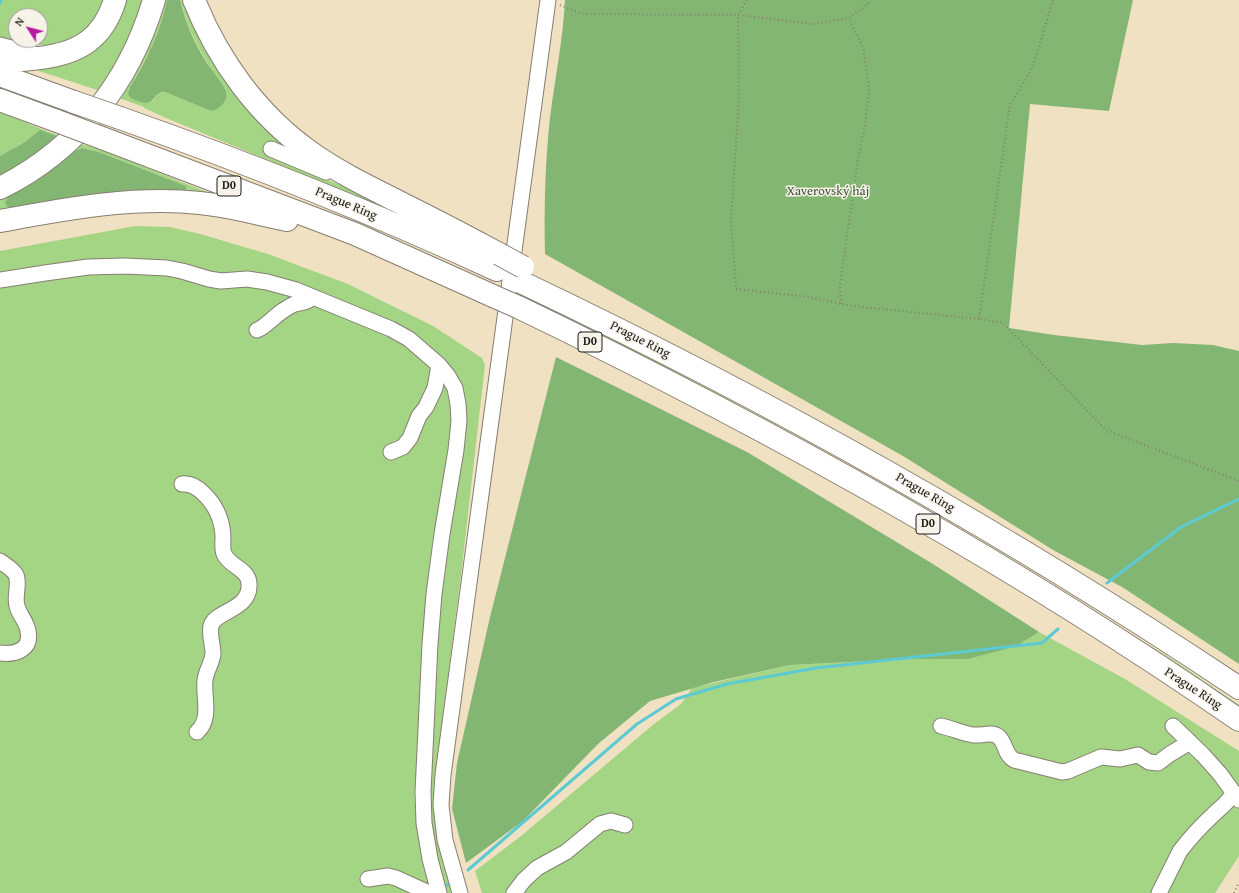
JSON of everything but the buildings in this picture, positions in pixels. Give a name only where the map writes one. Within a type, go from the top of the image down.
[{"type":"highway","points":[[0,60],[20,61],[58,56],[77,49],[93,38],[106,23],[115,0]]},
{"type":"highway","points":[[0,188],[28,173],[51,156],[75,135],[100,108],[130,62],[142,36],[154,0]]},
{"type":"highway","points":[[194,0],[214,43],[239,82],[264,112],[294,139],[314,155],[341,172],[498,262]]},
{"type":"highway","name":"Prague Ring","points":[[0,75],[208,150],[308,188],[400,227],[498,262],[839,445],[972,519],[1122,612],[1239,688]]},
{"type":"highway","name":"Prague Ring","points":[[0,100],[355,234],[518,307],[595,344],[689,392],[892,503],[965,545],[1084,619],[1239,720]]},
{"type":"highway","points":[[0,220],[102,204],[144,201],[172,202],[227,207],[355,234]]},
{"type":"street","points":[[460,893],[445,840],[441,805],[444,775],[552,1]]},
{"type":"street","points":[[0,45],[42,56],[58,56]]},
{"type":"street","points":[[271,149],[377,194],[498,262]]},
{"type":"street","points":[[0,280],[88,268],[125,266],[167,268],[221,281],[246,279],[267,282],[290,288],[391,329],[409,339],[439,365],[448,376],[455,388],[459,421],[434,594],[424,763],[424,823],[430,859],[439,893]]},
{"type":"street","points":[[258,330],[282,311],[294,304],[306,302],[313,297]]},
{"type":"street","points":[[391,452],[403,446],[410,438],[419,416],[426,408],[435,388],[439,365]]},
{"type":"street","points":[[182,484],[190,484],[197,488],[215,507],[221,519],[224,554],[230,562],[245,573],[250,584],[247,594],[239,605],[214,620],[212,624],[211,638],[213,654],[205,681],[206,712],[203,725],[197,732]]},
{"type":"street","points":[[0,561],[16,575],[16,602],[20,615],[27,626],[28,637],[24,647],[20,651],[10,654],[0,653]]},
{"type":"street","points":[[941,726],[975,735],[992,734],[997,736],[1002,741],[1010,758],[1056,771],[1068,771],[1101,757],[1120,758],[1138,755],[1149,762],[1158,764],[1170,754],[1190,742]]},
{"type":"street","points":[[1159,893],[1185,845],[1208,820],[1236,797],[1220,774],[1190,742],[1172,726]]},
{"type":"street","points":[[514,893],[524,880],[537,868],[566,852],[600,824],[611,821],[624,825]]},
{"type":"street","points":[[368,878],[388,876],[396,878],[429,893]]},
{"type":"path","points":[[747,0],[738,15],[739,96],[731,220],[736,289],[809,297],[841,304],[871,308],[979,319],[1003,323],[1106,430],[1239,481]]},
{"type":"path","points":[[552,1],[582,14],[738,15],[814,24],[849,18],[867,5],[870,0]]},
{"type":"path","points":[[979,319],[1010,105],[1029,74],[1053,0]]},
{"type":"path","points":[[841,304],[840,284],[858,160],[865,124],[869,88],[863,48],[849,18]]},
{"type":"path","points":[[1234,893],[1239,882]]},
{"type":"green space","points":[[0,0],[109,0],[87,30],[68,40],[49,45],[48,8],[8,8],[8,40],[0,38]]},
{"type":"green space","points":[[126,0],[146,0],[142,13],[103,92],[39,71],[39,68],[73,62],[90,52],[124,6]]},
{"type":"green space","points":[[161,0],[167,0],[161,22],[151,49],[128,91],[152,101],[159,93],[165,92],[211,111],[226,90],[198,47],[180,0],[184,0],[288,147],[271,156],[352,190],[406,217],[166,118],[144,107],[116,97]]},
{"type":"green space","points":[[167,0],[180,0],[187,23],[197,46],[226,91],[225,102],[214,110],[211,111],[165,92],[157,94],[152,100],[145,103],[139,102],[128,95],[130,87],[142,67],[157,34]]},
{"type":"green space","name":"Xaverovský háj","points":[[565,0],[1133,0],[1109,111],[1030,104],[1009,328],[1054,335],[1142,345],[1173,343],[1213,345],[1239,351],[1239,664],[1122,587],[1053,550],[903,456],[545,254],[547,152],[550,118],[563,30]]},
{"type":"green space","points":[[0,112],[62,137],[51,146],[40,131],[25,142],[0,156]]},
{"type":"green space","points":[[40,130],[59,137],[41,152],[0,177],[0,156],[25,142]]},
{"type":"green space","points":[[78,143],[105,151],[219,197],[0,213],[0,196]],"holes":[[[82,148],[99,152],[186,186],[164,191],[104,193],[68,197],[14,208],[7,207],[9,196],[35,182],[75,151]]]},
{"type":"green space","points":[[82,148],[99,152],[186,186],[186,189],[183,191],[140,191],[98,194],[35,203],[14,208],[6,205],[5,202],[9,196],[35,182],[75,151]]},
{"type":"green space","points":[[135,226],[170,227],[200,234],[268,254],[348,284],[433,326],[482,358],[485,365],[461,575],[434,784],[438,833],[453,893],[0,893],[0,251]]},
{"type":"green space","points":[[524,298],[550,307],[624,344],[906,497],[1173,660],[1239,705],[1239,711]]},
{"type":"green space","points":[[556,357],[747,452],[933,564],[1039,632],[1018,645],[968,659],[910,659],[790,665],[714,682],[650,701],[598,744],[523,821],[466,863],[452,809],[457,763],[490,617]]},
{"type":"green space","points":[[1039,632],[1125,679],[1239,751],[1239,856],[1215,893],[482,893],[475,871],[521,836],[654,724],[681,704],[692,688],[790,665],[910,659],[968,659],[1018,645]]},
{"type":"waterway","points":[[1107,583],[1181,527],[1239,499]]},
{"type":"waterway","points":[[468,870],[637,724],[676,699],[727,684],[816,668],[1042,643],[1058,629]]},
{"type":"waterway","points":[[447,885],[451,882]]}]
